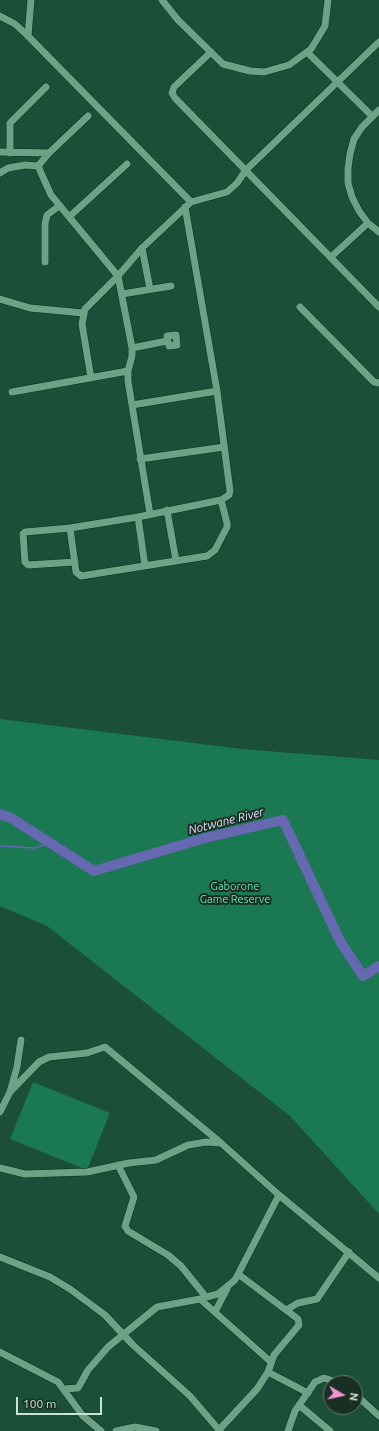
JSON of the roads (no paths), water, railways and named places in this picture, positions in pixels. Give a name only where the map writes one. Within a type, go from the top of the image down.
[{"type":"street","points":[[28,36],[31,0]]},
{"type":"street","points":[[162,0],[178,20],[223,64],[250,71],[264,72],[290,65],[307,52],[319,38],[324,26],[328,0]]},
{"type":"street","points":[[0,16],[15,24],[28,36],[179,192],[191,202]]},
{"type":"street","points":[[91,378],[82,324],[85,309],[118,276],[142,248],[191,202],[227,192],[237,183],[246,170],[379,42]]},
{"type":"street","points":[[211,52],[174,87],[172,93],[175,98],[379,306]]},
{"type":"street","points":[[307,52],[372,116]]},
{"type":"street","points":[[10,153],[10,123],[46,87]]},
{"type":"street","points":[[379,110],[372,116],[354,140],[348,168],[348,183],[352,198],[368,223],[379,232]]},
{"type":"street","points":[[38,166],[49,153],[88,116]]},
{"type":"street","points":[[0,152],[49,153]]},
{"type":"street","points":[[69,217],[127,164]]},
{"type":"street","points":[[0,173],[8,168],[25,165],[38,166]]},
{"type":"street","points":[[38,166],[59,206],[118,276],[132,348],[132,356],[128,371],[140,459],[150,514]]},
{"type":"street","points":[[45,262],[45,224],[47,215],[59,206]]},
{"type":"street","points":[[75,562],[30,566],[25,562],[22,536],[24,533],[70,528],[138,517],[221,500],[229,495],[230,491],[216,392],[185,207]]},
{"type":"street","points":[[331,257],[368,223]]},
{"type":"street","points":[[142,248],[150,289]]},
{"type":"street","points":[[122,294],[171,286]]},
{"type":"street","points":[[0,299],[30,308],[83,313]]},
{"type":"street","points":[[300,307],[374,382],[379,383]]},
{"type":"street","points":[[132,348],[167,341]]},
{"type":"street","points":[[12,392],[128,371]]},
{"type":"street","points":[[132,405],[216,392]]},
{"type":"street","points":[[140,459],[224,447]]},
{"type":"street","points":[[70,528],[76,572],[81,576],[207,556],[215,550],[225,531],[227,523],[221,500]]},
{"type":"street","points":[[167,510],[176,561]]},
{"type":"street","points":[[138,517],[145,566]]},
{"type":"street","points":[[0,1112],[10,1092],[17,1066],[21,1040]]},
{"type":"street","points":[[10,1092],[38,1062],[49,1057],[87,1053],[105,1047],[221,1143],[279,1195],[379,1278]]},
{"type":"street","points":[[0,1168],[25,1174],[87,1172],[118,1165],[156,1160],[192,1144],[206,1142],[221,1143]]},
{"type":"street","points":[[118,1165],[134,1197],[125,1226],[128,1230],[168,1255],[181,1266],[203,1298],[215,1312],[271,1362]]},
{"type":"street","points":[[215,1312],[228,1287],[238,1274],[279,1195]]},
{"type":"street","points":[[286,1310],[298,1303],[317,1299],[349,1252]]},
{"type":"street","points":[[0,1257],[50,1277],[70,1289],[105,1315],[124,1336],[190,1396],[220,1430],[257,1389],[268,1372],[274,1356],[299,1328],[298,1319],[238,1274]]},
{"type":"street","points":[[64,1389],[78,1388],[88,1370],[101,1354],[157,1307],[218,1294],[228,1287]]},
{"type":"street","points":[[0,1352],[53,1378],[64,1389],[83,1416],[101,1431]]},
{"type":"street","points":[[268,1372],[308,1393]]},
{"type":"street","points":[[288,1431],[295,1411],[299,1405],[315,1382],[323,1380]]},
{"type":"street","points":[[363,1400],[378,1412]]},
{"type":"street","points":[[299,1405],[330,1431]]},
{"type":"street","points":[[116,1431],[134,1427],[156,1431]]},
{"type":"waterway","name":"Notwane River","points":[[0,814],[11,818],[94,871],[205,838],[283,820],[340,941],[363,976],[379,966]]},
{"type":"waterway","points":[[0,846],[35,848],[50,843]]},
{"type":"park label","name":"Gaborone Game Reserve","points":[[235,892]]}]
